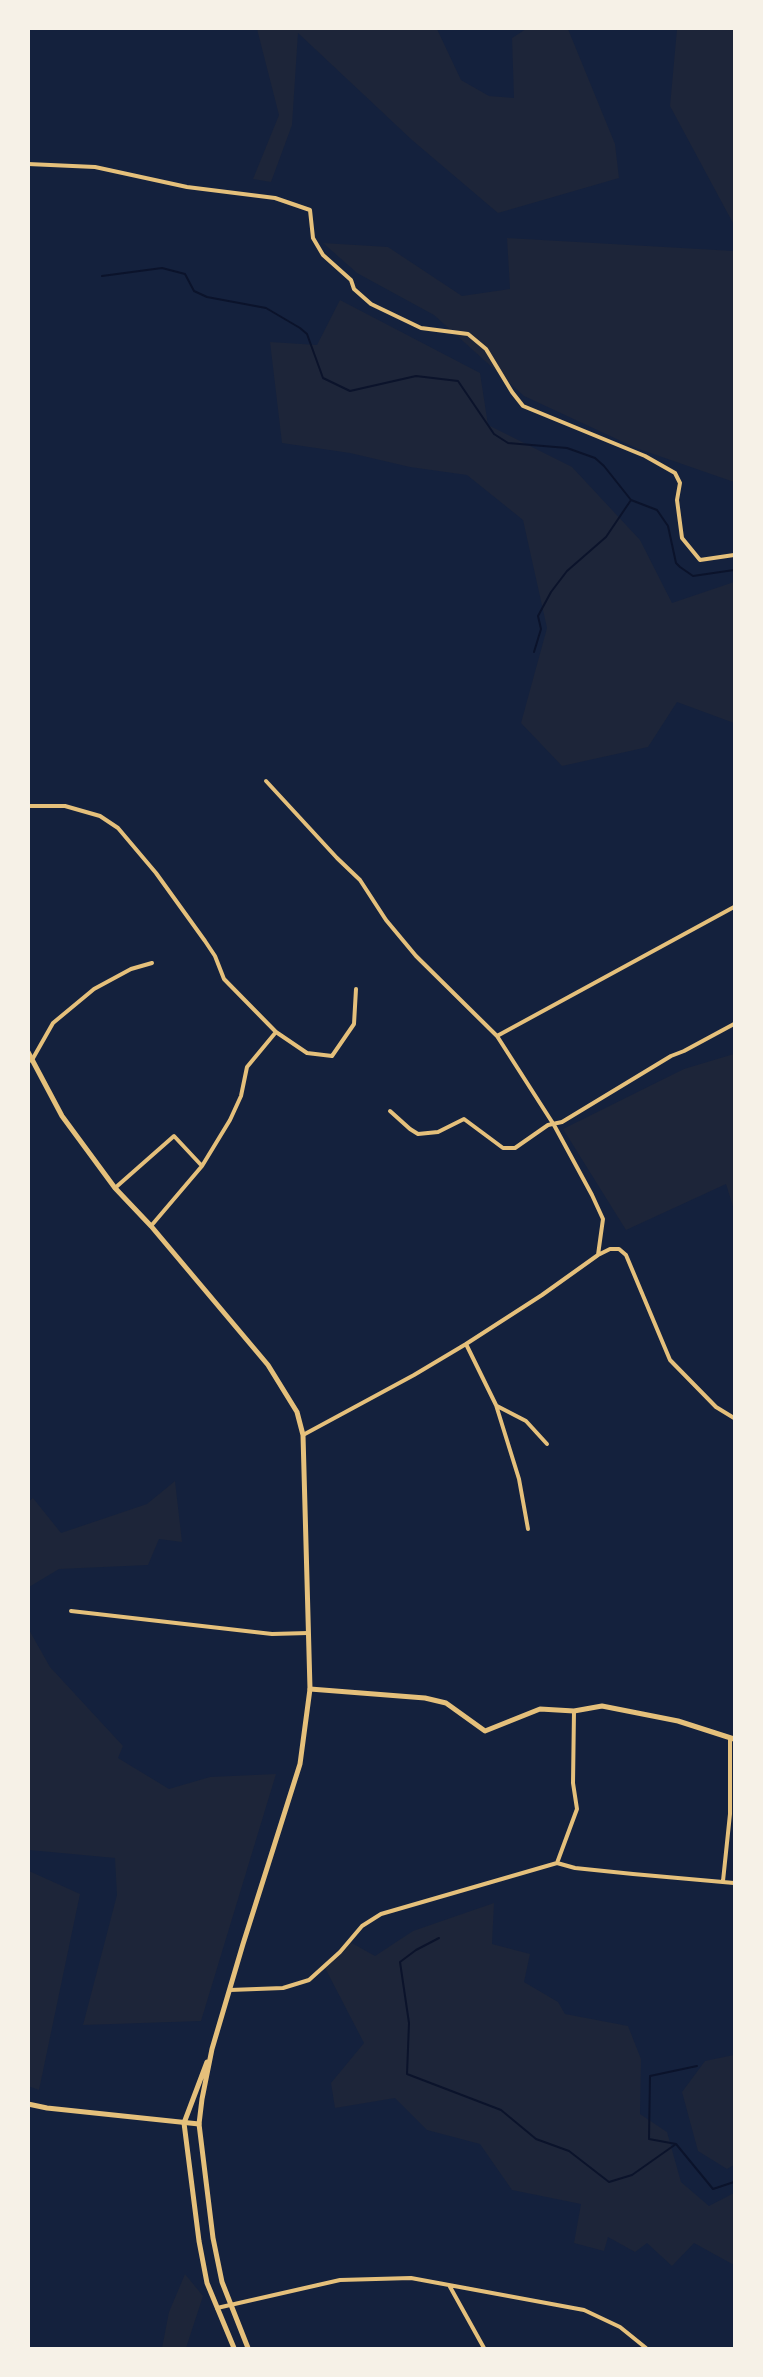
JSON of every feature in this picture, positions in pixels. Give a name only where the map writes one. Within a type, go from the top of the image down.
[{"type":"main road","points":[[28,1052],[30,1060],[62,1116],[115,1188],[268,1365],[297,1412],[303,1435],[310,1689],[300,1764],[212,2049],[184,2123],[199,2241],[207,2283],[234,2349]]},
{"type":"main road","points":[[310,1689],[425,1698],[446,1703],[485,1731],[540,1708],[574,1711],[602,1706],[678,1721],[733,1739]]},
{"type":"main road","points":[[212,2049],[199,2124],[213,2238],[222,2282],[248,2349]]},
{"type":"main road","points":[[28,2104],[199,2124]]},
{"type":"street","points":[[28,164],[95,167],[187,187],[275,198],[310,210],[313,238],[323,255],[351,279],[354,289],[371,304],[421,328],[468,334],[486,349],[523,406],[645,456],[675,473],[680,483],[677,500],[682,538],[700,560],[735,555]]},
{"type":"street","points":[[266,781],[360,880],[386,920],[416,956],[497,1036],[554,1125],[603,1219],[598,1255]]},
{"type":"street","points":[[28,806],[65,806],[100,816],[118,828],[156,873],[205,941],[215,956],[224,979],[276,1032],[307,1053],[332,1056],[354,1024],[356,989]]},
{"type":"street","points":[[497,1036],[735,907]]},
{"type":"street","points":[[30,1060],[53,1023],[94,989],[131,969],[153,963]]},
{"type":"street","points":[[390,1111],[418,1134],[438,1132],[464,1119],[502,1148],[515,1148],[548,1125],[554,1125],[670,1056],[684,1052],[735,1024]]},
{"type":"street","points":[[151,1227],[202,1166],[231,1120],[242,1096],[247,1067],[276,1032]]},
{"type":"street","points":[[115,1188],[174,1136],[202,1166]]},
{"type":"street","points":[[303,1435],[466,1344],[542,1295],[598,1255],[619,1249],[626,1255],[670,1360],[716,1407],[735,1418]]},
{"type":"street","points":[[466,1344],[496,1406],[519,1479],[528,1529]]},
{"type":"street","points":[[496,1406],[526,1421],[547,1444]]},
{"type":"street","points":[[71,1611],[272,1634],[308,1633]]},
{"type":"street","points":[[557,1863],[577,1809],[573,1783],[574,1711]]},
{"type":"street","points":[[723,1881],[730,1814],[733,1739]]},
{"type":"street","points":[[230,1990],[283,1988],[309,1980],[340,1952],[362,1926],[381,1914],[557,1863],[575,1868],[735,1883]]},
{"type":"street","points":[[217,2308],[340,2280],[411,2278],[584,2310],[620,2327],[646,2349]]},
{"type":"street","points":[[449,2285],[484,2349]]},
{"type":"shaded area","points":[[257,29],[437,29],[461,80],[489,96],[514,98],[512,38],[526,29],[568,29],[615,144],[619,178],[498,213],[412,140],[298,33],[292,125],[271,182],[253,179],[279,115]]},
{"type":"shaded area","points":[[677,29],[734,29],[734,225],[670,106]]},
{"type":"shaded area","points":[[507,238],[734,251],[734,482],[636,448],[524,396],[434,315],[357,273],[323,243],[388,247],[462,296],[510,289]]},
{"type":"shaded area","points":[[340,300],[480,373],[488,425],[572,467],[640,540],[672,603],[734,582],[734,723],[677,702],[648,747],[562,766],[521,723],[547,628],[523,520],[467,475],[410,467],[350,453],[282,443],[270,342],[317,345]]},
{"type":"shaded area","points":[[734,1054],[734,1210],[726,1184],[626,1230],[563,1129],[684,1069]]},
{"type":"shaded area","points":[[175,1481],[182,1542],[159,1539],[148,1565],[59,1569],[29,1587],[28,1502],[33,1498],[61,1533],[147,1504]]},
{"type":"shaded area","points":[[28,1628],[50,1667],[123,1746],[118,1758],[169,1789],[210,1777],[276,1774],[201,2021],[83,2025],[117,1895],[115,1858],[29,1850]]},
{"type":"shaded area","points":[[29,1871],[80,1894],[39,2090],[28,2086]]},
{"type":"shaded area","points":[[494,1903],[492,1944],[530,1954],[524,1982],[558,2002],[565,2014],[628,2026],[641,2059],[640,2114],[667,2132],[681,2182],[709,2206],[734,2193],[734,2265],[694,2243],[672,2266],[647,2243],[635,2252],[608,2237],[604,2251],[574,2243],[581,2204],[512,2190],[480,2144],[427,2130],[395,2098],[335,2108],[331,2083],[364,2043],[323,1964],[350,1942],[375,1956],[413,1931]]},
{"type":"shaded area","points":[[734,2055],[734,2165],[727,2169],[698,2151],[682,2092],[705,2061]]},
{"type":"shaded area","points":[[185,2274],[203,2296],[186,2348],[162,2348],[169,2312]]},
{"type":"waterway","points":[[102,276],[162,268],[185,274],[194,291],[207,297],[266,308],[307,334],[323,378],[350,391],[416,376],[458,381],[494,434],[508,443],[567,448],[595,458],[631,500],[657,510],[668,526],[676,563],[693,576],[734,570]]},
{"type":"waterway","points":[[534,652],[541,629],[538,616],[551,592],[567,571],[606,537],[631,500]]},
{"type":"waterway","points":[[439,1938],[416,1950],[400,1962],[409,2023],[407,2074],[501,2110],[536,2139],[569,2151],[609,2182],[632,2175],[676,2144]]},
{"type":"waterway","points":[[676,2144],[649,2139],[650,2076],[697,2066]]},
{"type":"waterway","points":[[676,2144],[713,2189],[734,2182]]}]
